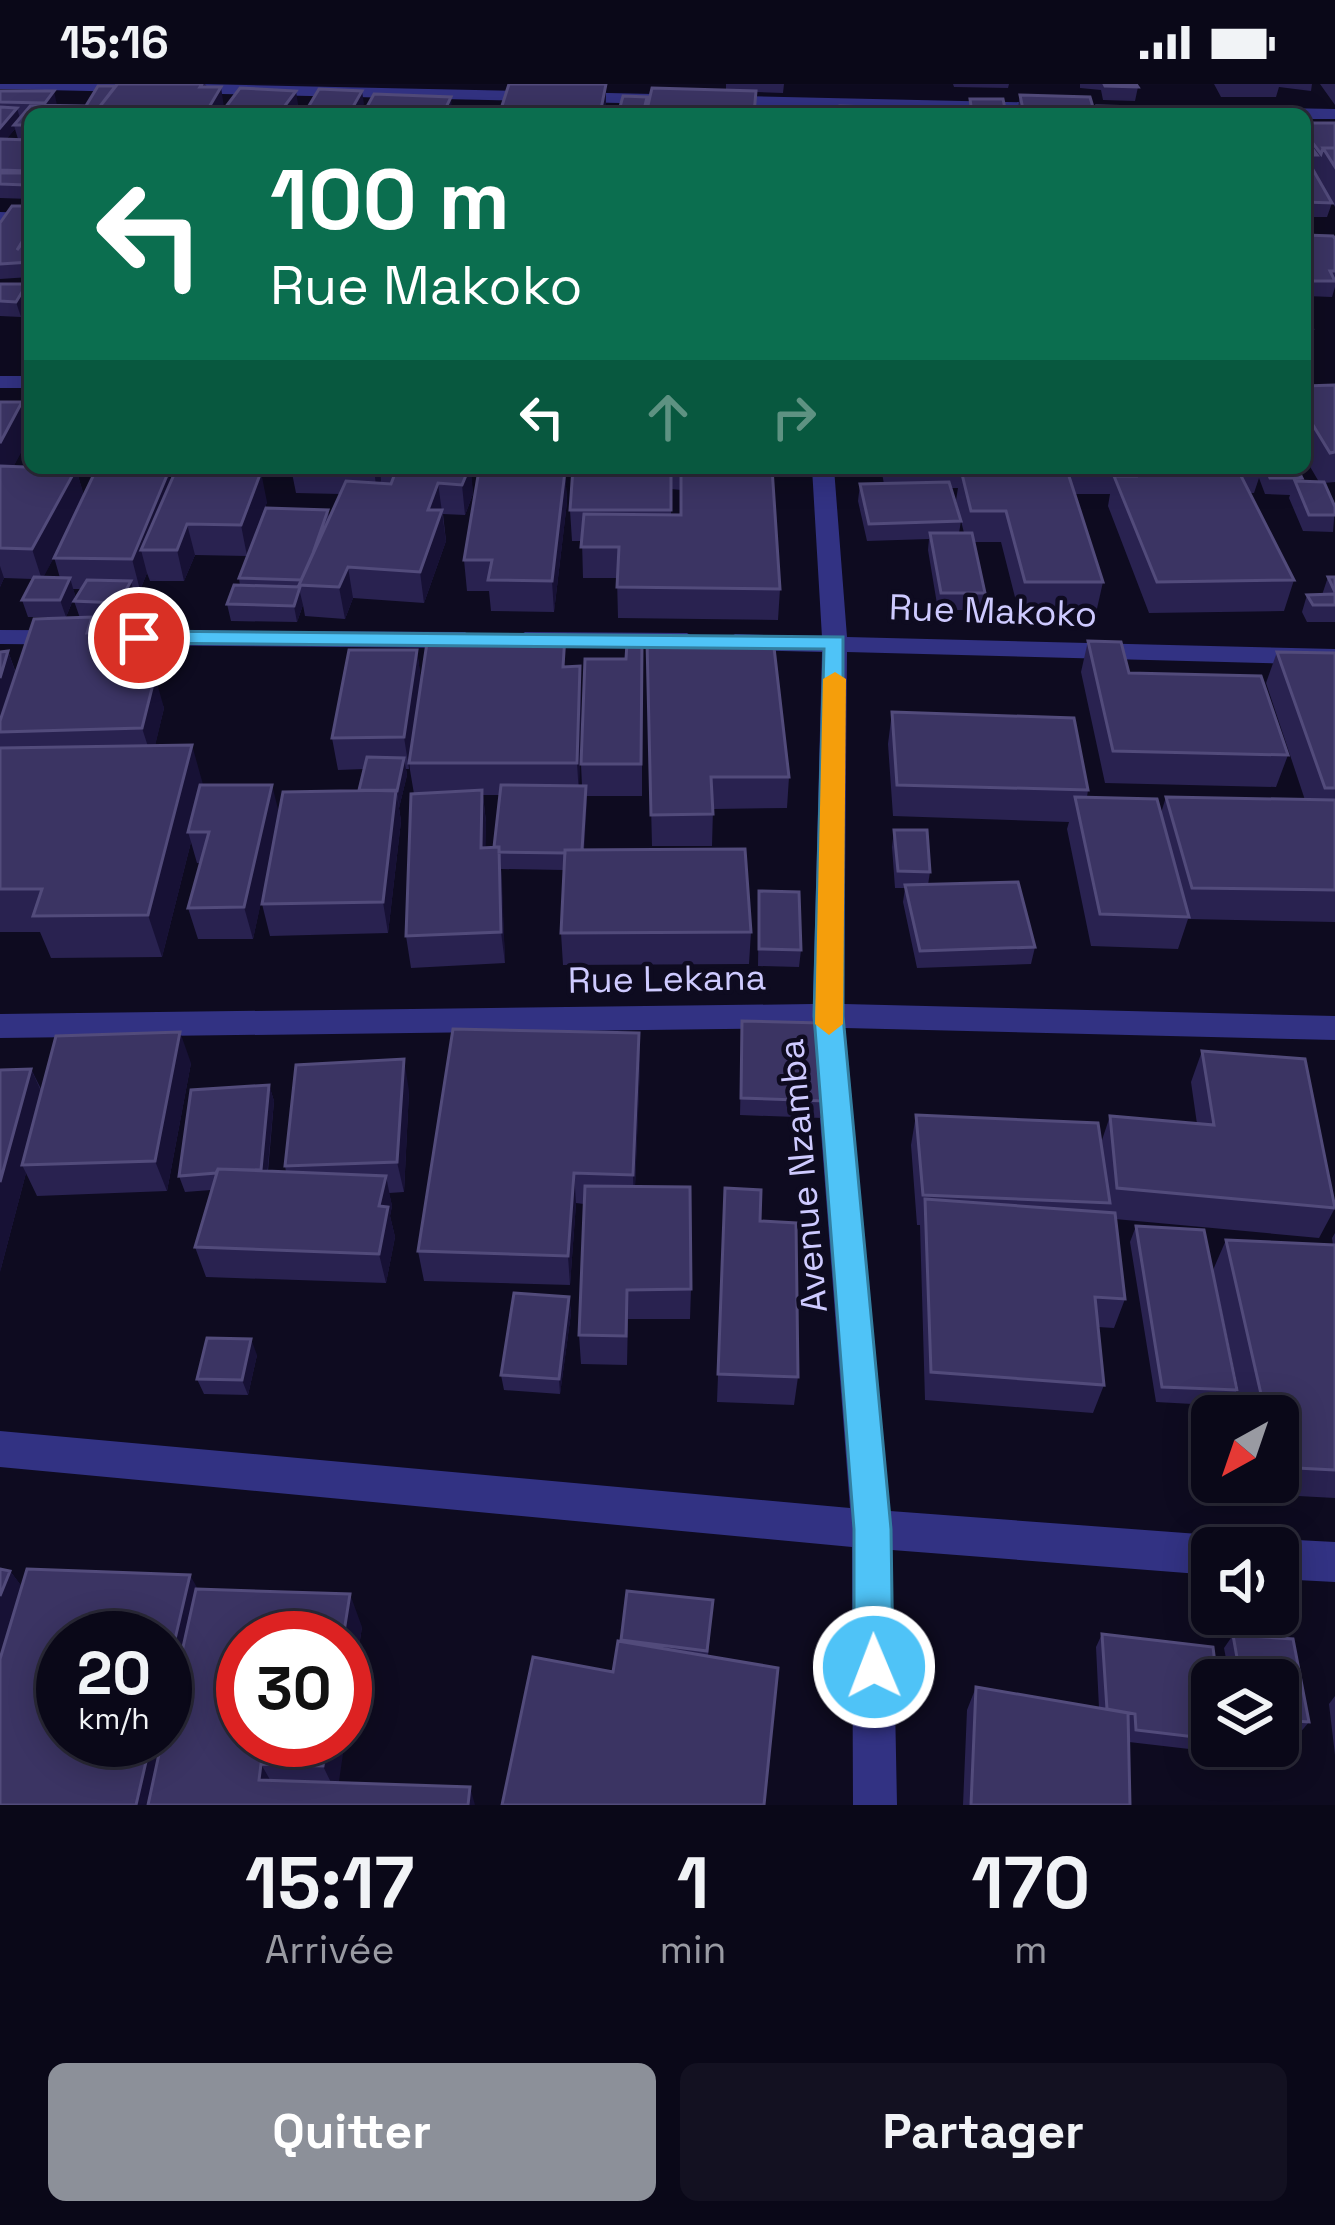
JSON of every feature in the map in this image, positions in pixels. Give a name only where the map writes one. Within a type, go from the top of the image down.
[{"type":"street","points":[[0,84],[1096,108]]},
{"type":"street","name":"Avenue Nzamba","points":[[823,474],[836,642],[828,1016],[872,1529],[874,1805]]},
{"type":"street","name":"Rue Makoko","points":[[0,637],[836,642],[1335,657]]},
{"type":"street","name":"Rue Lekana","points":[[0,1026],[828,1016],[1335,1028]]},
{"type":"street","points":[[0,1449],[1191,1553]]},
{"type":"street","points":[[1299,1560],[1335,1562]]},
{"type":"building","points":[[117,84],[221,87],[209,108],[99,108]]},
{"type":"building","points":[[509,84],[606,84],[601,108],[501,108]]},
{"type":"building","points":[[98,86],[116,86],[99,108],[85,108]]},
{"type":"building","points":[[240,88],[296,91],[283,108],[225,108]]},
{"type":"building","points":[[652,88],[756,91],[755,108],[647,108]]},
{"type":"building","points":[[319,89],[362,91],[352,108],[308,108]]},
{"type":"building","points":[[0,91],[54,91],[45,103],[0,102]]},
{"type":"building","points":[[374,94],[451,97],[446,108],[366,108]]},
{"type":"building","points":[[1020,95],[1090,97],[1093,108],[1023,108]]},
{"type":"building","points":[[623,96],[647,97],[644,108],[620,108]]},
{"type":"building","points":[[970,99],[1003,99],[1005,108],[971,108]]},
{"type":"building","points":[[31,105],[84,106],[82,108],[28,108]]},
{"type":"building","points":[[0,107],[17,108],[0,128]]},
{"type":"building","points":[[1311,123],[1335,123],[1335,148],[1323,148],[1321,154],[1311,141]]},
{"type":"building","points":[[0,139],[24,140],[24,171],[0,170]]},
{"type":"building","points":[[1323,148],[1335,148],[1335,167]]},
{"type":"building","points":[[1311,166],[1332,203],[1311,202]]},
{"type":"building","points":[[0,173],[24,173],[24,185],[0,184]]},
{"type":"building","points":[[12,206],[24,206],[24,239],[17,250],[24,241],[24,262],[0,264],[0,223]]},
{"type":"building","points":[[1311,235],[1335,239],[1335,271],[1330,271],[1335,281],[1311,281]]},
{"type":"building","points":[[0,284],[24,284],[16,302],[0,301]]},
{"type":"building","points":[[1335,385],[1335,452],[1330,453],[1311,422],[1311,386]]},
{"type":"building","points":[[0,402],[22,402],[0,443]]},
{"type":"building","points":[[0,466],[24,467],[24,474],[73,474],[32,549],[0,548]]},
{"type":"building","points":[[94,474],[168,474],[132,559],[54,558]]},
{"type":"building","points":[[174,474],[260,474],[241,525],[187,524],[177,550],[141,550]]},
{"type":"building","points":[[395,474],[467,474],[462,485],[438,483],[428,510],[442,510],[420,572],[348,567],[339,587],[299,585],[346,481],[391,484]]},
{"type":"building","points":[[478,474],[565,474],[552,581],[488,580],[492,560],[464,560]]},
{"type":"building","points":[[573,474],[671,474],[671,510],[570,510]]},
{"type":"building","points":[[681,474],[772,474],[780,589],[617,587],[619,547],[581,547],[584,514],[681,515]]},
{"type":"building","points":[[962,474],[1068,474],[1103,582],[1025,582],[1006,511],[971,511]]},
{"type":"building","points":[[1240,474],[1294,580],[1157,582],[1114,476]]},
{"type":"building","points":[[1268,474],[1300,474],[1302,478],[1270,478]]},
{"type":"building","points":[[1295,481],[1324,482],[1335,515],[1309,515]]},
{"type":"building","points":[[949,482],[961,521],[869,524],[860,484]]},
{"type":"building","points":[[266,508],[328,510],[301,580],[239,578]]},
{"type":"building","points":[[930,533],[972,533],[985,593],[941,593]]},
{"type":"building","points":[[34,577],[70,578],[60,600],[22,600]]},
{"type":"building","points":[[87,580],[131,581],[119,603],[74,601]]},
{"type":"building","points":[[234,585],[300,587],[294,606],[227,604]]},
{"type":"building","points":[[1335,594],[1335,605],[1313,605],[1307,595]]},
{"type":"building","points":[[92,617],[87,633],[145,631],[134,677],[155,676],[142,728],[0,732],[34,619]]},
{"type":"building","points":[[565,635],[563,667],[580,666],[577,763],[409,763],[428,636]]},
{"type":"building","points":[[773,639],[789,777],[711,777],[713,814],[651,815],[647,641]]},
{"type":"building","points":[[1088,641],[1121,642],[1129,673],[1261,676],[1288,755],[1113,751]]},
{"type":"building","points":[[627,643],[642,643],[641,764],[581,764],[585,659],[626,659]]},
{"type":"building","points":[[349,650],[417,650],[404,737],[332,738]]},
{"type":"building","points":[[8,651],[0,678],[0,652]]},
{"type":"building","points":[[1277,652],[1335,653],[1335,788],[1325,788]]},
{"type":"building","points":[[892,712],[1074,718],[1088,790],[897,785]]},
{"type":"building","points":[[192,745],[148,915],[33,916],[42,889],[0,889],[0,748]]},
{"type":"building","points":[[367,757],[404,758],[397,791],[359,790]]},
{"type":"building","points":[[200,785],[272,785],[244,907],[188,908],[209,832],[188,832]]},
{"type":"building","points":[[501,785],[586,786],[582,850],[499,852],[494,847]]},
{"type":"building","points":[[396,790],[383,902],[262,904],[283,792]]},
{"type":"building","points":[[482,790],[481,848],[499,847],[501,932],[406,936],[411,794]]},
{"type":"building","points":[[1075,797],[1157,799],[1189,917],[1100,914]]},
{"type":"building","points":[[1166,797],[1335,800],[1335,890],[1192,888]]},
{"type":"building","points":[[894,830],[927,830],[930,872],[898,871]]},
{"type":"building","points":[[745,849],[751,932],[561,933],[565,850]]},
{"type":"building","points":[[1018,882],[1035,947],[920,951],[905,885]]},
{"type":"building","points":[[759,891],[799,892],[801,950],[759,949]]},
{"type":"building","points":[[742,1021],[821,1023],[824,1101],[741,1098]]},
{"type":"building","points":[[453,1029],[639,1033],[633,1175],[574,1173],[568,1256],[418,1251]]},
{"type":"building","points":[[180,1032],[155,1161],[22,1165],[56,1036]]},
{"type":"building","points":[[1202,1051],[1305,1059],[1335,1208],[1117,1188],[1110,1116],[1214,1125]]},
{"type":"building","points":[[404,1059],[397,1162],[285,1166],[296,1065]]},
{"type":"building","points":[[31,1069],[0,1182],[0,1070]]},
{"type":"building","points":[[269,1085],[261,1170],[218,1169],[179,1176],[191,1090]]},
{"type":"building","points":[[916,1115],[1098,1123],[1110,1203],[923,1195]]},
{"type":"building","points":[[218,1169],[386,1176],[379,1206],[388,1207],[379,1254],[195,1247]]},
{"type":"building","points":[[585,1186],[690,1187],[691,1289],[627,1290],[626,1336],[579,1335]]},
{"type":"building","points":[[725,1188],[761,1190],[760,1221],[796,1223],[798,1377],[718,1374]]},
{"type":"building","points":[[925,1199],[1115,1213],[1125,1299],[1095,1297],[1104,1385],[931,1372]]},
{"type":"building","points":[[1136,1226],[1204,1230],[1237,1390],[1162,1387]]},
{"type":"building","points":[[1226,1240],[1335,1245],[1335,1470],[1299,1468],[1299,1395],[1261,1395]]},
{"type":"building","points":[[514,1293],[569,1297],[559,1379],[501,1375]]},
{"type":"building","points":[[207,1338],[251,1339],[242,1380],[197,1379]]},
{"type":"building","points":[[0,1569],[10,1571],[0,1596]]},
{"type":"building","points":[[27,1569],[190,1575],[182,1611],[36,1611],[36,1767],[145,1767],[136,1805],[0,1805],[0,1659]]},
{"type":"building","points":[[196,1589],[350,1594],[347,1611],[216,1611],[216,1767],[261,1767],[259,1780],[470,1787],[468,1805],[148,1805],[156,1767],[192,1767],[191,1611]]},
{"type":"building","points":[[627,1591],[713,1600],[707,1651],[621,1640]]},
{"type":"building","points":[[1102,1634],[1213,1647],[1214,1659],[1191,1659],[1191,1737],[1136,1730],[1135,1714],[1107,1709]]},
{"type":"building","points":[[1233,1635],[1293,1639],[1297,1659],[1237,1659]]},
{"type":"building","points":[[618,1641],[778,1668],[764,1805],[502,1805],[533,1657],[613,1672]]},
{"type":"building","points":[[1299,1670],[1309,1722],[1299,1721]]},
{"type":"building","points":[[976,1687],[1128,1713],[1130,1805],[971,1805]]},
{"type":"slow traffic","points":[[829,1024],[835,679]]},
{"type":"route","points":[[139,638],[836,642],[828,1016],[872,1529],[874,1667]]}]
